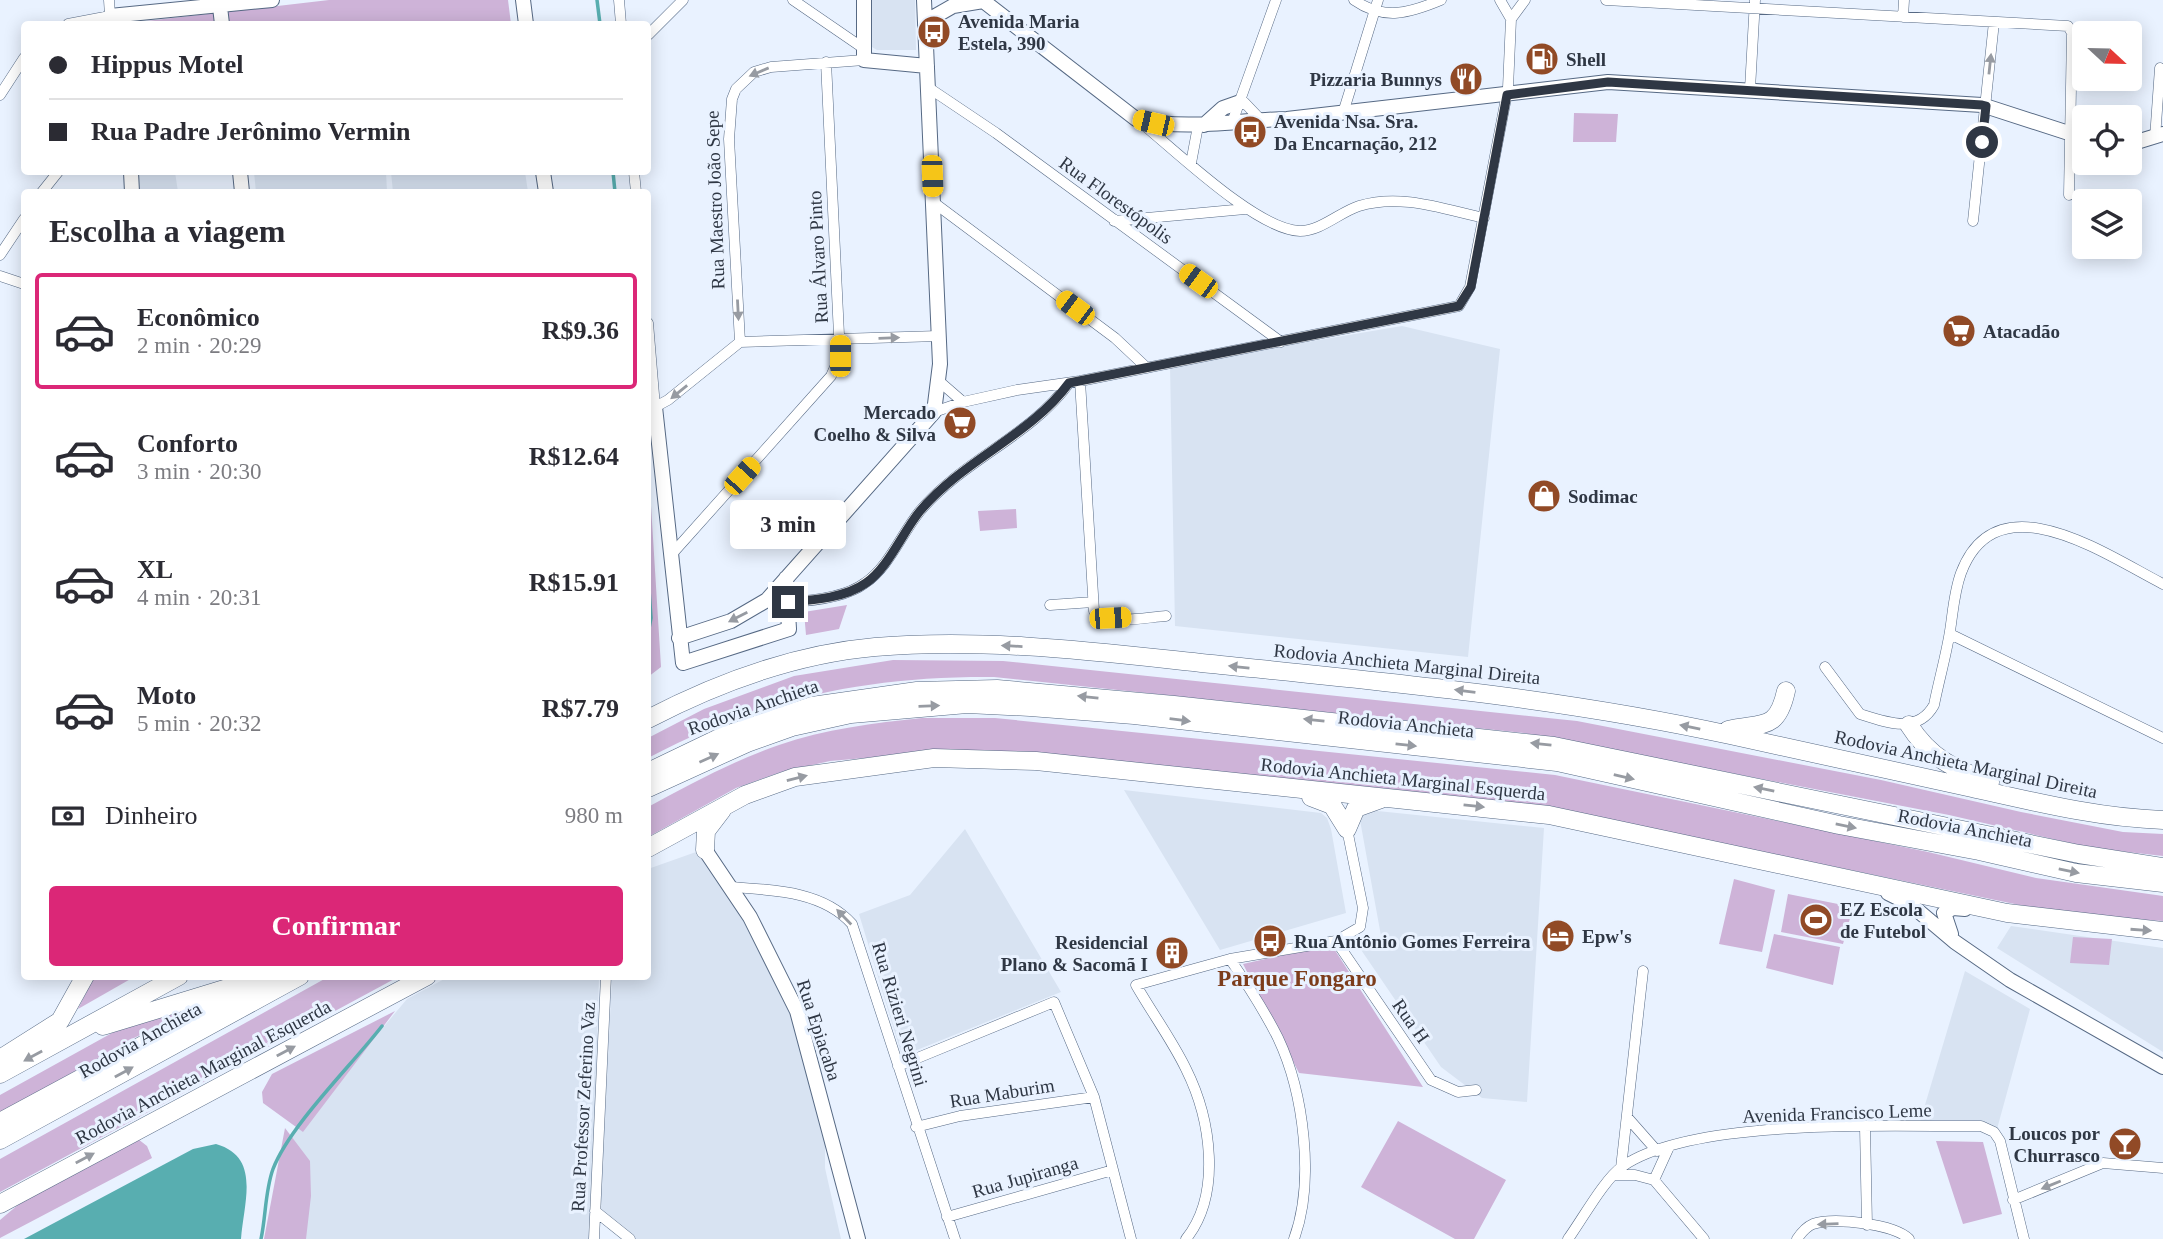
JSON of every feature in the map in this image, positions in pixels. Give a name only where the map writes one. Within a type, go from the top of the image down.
[{"type":"highway","name":"Rodovia Anchieta Marginal Direita","points":[[651,718],[727,682],[788,663],[875,647],[942,644],[1069,649],[1562,703],[1717,733],[2049,804],[2163,820]]},
{"type":"highway","name":"Rodovia Anchieta","points":[[651,771],[723,736],[812,706],[917,691],[997,690],[1554,746],[2066,852],[2163,867]]},
{"type":"highway","points":[[1717,733],[1772,721],[1780,713],[1786,691]]},
{"type":"highway","name":"Rodovia Anchieta","points":[[651,787],[747,743],[792,727],[851,714],[940,705],[1030,707],[1134,715],[1557,762],[1839,825],[1979,851],[2076,873],[2163,883]]},
{"type":"highway","points":[[1909,725],[1922,746],[1953,769],[2049,804]]},
{"type":"highway","name":"Rodovia Anchieta Marginal Esquerda","points":[[651,846],[745,795],[795,777],[934,758],[1036,761],[1549,815],[2007,913],[2163,931]]},
{"type":"highway","points":[[1260,785],[1326,801],[1337,810],[1347,829]]},
{"type":"highway","points":[[1347,829],[1356,808],[1387,797]]},
{"type":"highway","points":[[669,835],[684,838],[705,850],[706,831],[726,806]]},
{"type":"highway","points":[[0,1059],[49,1031],[60,1021],[83,980]]},
{"type":"highway","points":[[0,1074],[172,980]]},
{"type":"highway","points":[[71,1035],[211,994],[249,980]]},
{"type":"highway","name":"Rodovia Anchieta","points":[[0,1122],[264,980]]},
{"type":"highway","name":"Rodovia Anchieta","points":[[0,1140],[293,980]]},
{"type":"highway","name":"Rodovia Anchieta Marginal Esquerda","points":[[0,1204],[420,980]]},
{"type":"street","points":[[109,0],[111,20],[219,3],[272,0]]},
{"type":"street","points":[[523,0],[526,21]]},
{"type":"street","points":[[619,0],[621,21]]},
{"type":"street","points":[[651,32],[683,0]]},
{"type":"street","points":[[793,0],[863,54]]},
{"type":"street","points":[[863,54],[864,0]]},
{"type":"street","points":[[924,0],[939,336],[940,382],[934,412]]},
{"type":"street","points":[[925,22],[953,6],[982,0],[1136,119],[1245,209],[1273,225],[1299,231],[1319,226],[1354,207],[1388,200],[1484,218]]},
{"type":"street","points":[[1233,120],[1276,0]]},
{"type":"street","points":[[1354,0],[1374,11],[1404,14],[1441,0]]},
{"type":"street","points":[[1343,113],[1378,0]]},
{"type":"street","points":[[678,638],[706,631],[750,611],[767,600],[934,412],[963,402],[1447,310],[1465,301],[1471,287],[1507,95],[1511,19],[1500,0]]},
{"type":"street","points":[[1511,19],[1525,0]]},
{"type":"street","points":[[1606,0],[1755,5],[2070,27],[2076,105]]},
{"type":"street","points":[[1903,17],[1904,0]]},
{"type":"street","points":[[219,3],[222,21]]},
{"type":"street","points":[[1750,89],[1755,5]]},
{"type":"street","points":[[1973,221],[1994,22]]},
{"type":"street","name":"Rua Maestro João Sepe","points":[[740,342],[729,139],[732,99],[741,81],[754,72],[771,67],[826,62],[863,54],[927,66]]},
{"type":"street","name":"Rua Álvaro Pinto","points":[[671,555],[831,376],[840,356],[826,62]]},
{"type":"street","points":[[0,95],[21,63]]},
{"type":"street","points":[[2142,141],[2159,136],[2160,68]]},
{"type":"street","points":[[1136,119],[1162,125],[1201,125],[1233,120],[1343,113],[1608,82],[1986,106],[2072,134]]},
{"type":"street","name":"Rua Florestópolis","points":[[929,88],[1281,342]]},
{"type":"street","points":[[1240,100],[1261,120]]},
{"type":"street","points":[[1191,163],[1201,125],[1223,108],[1240,100]]},
{"type":"street","points":[[44,189],[56,175]]},
{"type":"street","points":[[2069,195],[2072,175]]},
{"type":"street","points":[[933,202],[1115,338],[1147,368]]},
{"type":"street","points":[[1114,220],[1245,209]]},
{"type":"street","points":[[0,256],[21,224]]},
{"type":"street","points":[[0,276],[21,283]]},
{"type":"street","points":[[786,578],[790,624],[787,630],[713,656],[683,663],[651,408],[668,400],[740,342],[939,336]]},
{"type":"street","points":[[940,382],[963,402]]},
{"type":"street","points":[[788,602],[848,592],[867,582],[919,513],[947,482],[1041,415],[1075,382]]},
{"type":"street","points":[[1075,382],[1094,611],[1099,617],[1166,616]]},
{"type":"street","points":[[1825,667],[1860,714],[1909,725],[1919,723],[1928,716],[1934,705],[1950,634],[1955,595],[1973,550],[1992,533],[2012,526],[2033,525],[2053,531],[2163,584]]},
{"type":"street","points":[[1050,605],[1093,602]]},
{"type":"street","points":[[1950,634],[2163,738]]},
{"type":"street","points":[[1186,1239],[1204,1210],[1208,1192],[1208,1155],[1202,1119],[1186,1068],[1136,985],[1230,959],[1336,941],[1360,927],[1363,908],[1347,829]]},
{"type":"street","name":"Rua Epiacaba","points":[[705,850],[731,887],[771,955],[799,1019],[858,1239]]},
{"type":"street","points":[[1833,875],[1900,898],[1955,942],[2010,980],[2163,1067]]},
{"type":"street","name":"Rua Rizieri Negrini","points":[[731,887],[800,895],[840,911],[852,924],[866,961],[916,1127],[955,1239]]},
{"type":"street","points":[[1955,942],[1944,919],[1948,910],[2007,913]]},
{"type":"street","name":"Rua H","points":[[1336,941],[1432,1080],[1458,1092],[1476,1090]]},
{"type":"street","points":[[1230,959],[1278,1039],[1290,1073],[1300,1117],[1306,1175],[1303,1213],[1294,1239]]},
{"type":"street","points":[[1643,971],[1628,1117],[1617,1171],[1654,1180],[1704,1239]]},
{"type":"street","name":"Rua Professor Zeferino Vaz","points":[[594,1239],[606,980]]},
{"type":"street","points":[[898,1066],[1054,1002],[1094,1097],[1131,1239]]},
{"type":"street","name":"Rua Maburim","points":[[916,1127],[960,1116],[1094,1097]]},
{"type":"street","points":[[1628,1117],[1657,1151]]},
{"type":"street","name":"Avenida Francisco Leme","points":[[1568,1239],[1617,1171],[1669,1147],[1730,1134],[1865,1127],[1981,1126],[1994,1132],[2000,1141],[2013,1200]]},
{"type":"street","points":[[1865,1127],[1867,1224]]},
{"type":"street","points":[[1654,1180],[1669,1147]]},
{"type":"street","points":[[2024,1239],[2013,1200],[2103,1163],[2163,1168]]},
{"type":"street","name":"Rua Jupiranga","points":[[947,1217],[1113,1170]]},
{"type":"street","points":[[0,1213],[25,1191]]},
{"type":"street","points":[[595,1211],[629,1239]]},
{"type":"street","points":[[1797,1239],[1813,1224],[1867,1224],[1894,1229],[1909,1239]]},
{"type":"shaded area","points":[[329,0],[508,0],[511,21],[228,21],[226,12]]},
{"type":"shaded area","points":[[868,0],[915,0],[916,50],[877,50],[867,44]]},
{"type":"shaded area","points":[[216,13],[217,21],[146,21]]},
{"type":"shaded area","points":[[1574,113],[1618,114],[1616,142],[1573,142]]},
{"type":"shaded area","points":[[138,175],[175,175],[178,189],[140,189]]},
{"type":"shaded area","points":[[254,175],[386,175],[387,189],[256,189]]},
{"type":"shaded area","points":[[391,175],[525,175],[528,189],[393,189]]},
{"type":"shaded area","points":[[1402,326],[1500,349],[1468,657],[1175,626],[1170,365]]},
{"type":"shaded area","points":[[651,505],[661,667],[651,675]]},
{"type":"shaded area","points":[[1016,509],[1017,528],[980,531],[978,511]]},
{"type":"shaded area","points":[[847,605],[839,629],[806,635],[804,612]]},
{"type":"shaded area","points":[[893,660],[1003,661],[1577,721],[1881,780],[2123,832],[2163,834],[2163,856],[2092,848],[1949,815],[1524,733],[994,677],[902,681],[858,686],[816,695],[732,720],[651,756],[651,736],[704,709],[794,676]]},
{"type":"shaded area","points":[[922,718],[995,718],[1555,775],[1928,852],[2036,878],[2163,896],[2163,921],[2068,915],[1633,825],[1482,799],[947,751],[830,761],[781,772],[736,788],[651,835],[651,805],[696,781],[779,745],[868,725]]},
{"type":"shaded area","points":[[1124,790],[1321,813],[1327,818],[1331,829],[1346,913],[1220,950]]},
{"type":"shaded area","points":[[1358,809],[1544,828],[1527,1102],[1482,1098],[1441,1067],[1355,941],[1381,936]]},
{"type":"shaded area","points":[[965,829],[1061,992],[902,1056],[859,914],[910,895]]},
{"type":"shaded area","points":[[696,852],[710,860],[792,1006],[825,1129],[825,1168],[841,1239],[633,1239],[600,1212],[612,980],[651,980],[651,868]]},
{"type":"shaded area","points":[[1734,879],[1775,890],[1762,952],[1719,944]]},
{"type":"shaded area","name":"EZ Escola de Futebol","points":[[1788,894],[1853,907],[1843,944],[1781,932]]},
{"type":"shaded area","points":[[2011,926],[2163,948],[2163,1052],[1997,948]]},
{"type":"shaded area","points":[[1774,934],[1840,947],[1833,985],[1766,968]]},
{"type":"shaded area","points":[[2073,937],[2112,939],[2109,965],[2070,963]]},
{"type":"shaded area","points":[[1331,944],[1423,1087],[1299,1073],[1243,964]]},
{"type":"shaded area","points":[[1965,971],[2030,1009],[1997,1129],[1977,1121],[1919,1125]]},
{"type":"shaded area","points":[[92,980],[129,980],[78,1009]]},
{"type":"shaded area","points":[[323,980],[392,980],[0,1192],[0,1159]]},
{"type":"shaded area","points":[[442,980],[599,980],[591,1239],[276,1239],[290,1138],[407,999]]},
{"type":"shaded area","points":[[215,999],[134,1038],[0,1113],[0,1095],[121,1028]]},
{"type":"shaded area","points":[[395,1011],[303,1132],[263,1103],[262,1092],[272,1074]]},
{"type":"shaded area","points":[[1398,1121],[1506,1180],[1474,1239],[1455,1239],[1361,1187]]},
{"type":"shaded area","points":[[285,1128],[310,1161],[311,1196],[306,1239],[264,1239]]},
{"type":"shaded area","points":[[138,1139],[147,1146],[152,1158],[0,1238],[0,1220],[25,1199]]},
{"type":"shaded area","points":[[1936,1141],[1983,1142],[2002,1214],[1963,1224]]},
{"type":"shaded area","points":[[216,1144],[230,1150],[239,1159],[244,1170],[246,1196],[241,1239],[24,1239],[193,1149]]},
{"type":"waterway","points":[[597,0],[600,21]]},
{"type":"waterway","points":[[613,175],[615,189]]},
{"type":"waterway","points":[[261,1239],[270,1177],[281,1152],[307,1115],[382,1026]]},
{"type":"place","name":"Avenida Maria Estela, 390","points":[[934,32]]},
{"type":"place","name":"Shell","points":[[1542,59]]},
{"type":"place","name":"Pizzaria Bunnys","points":[[1466,79]]},
{"type":"place","name":"Avenida Nsa. Sra. Da Encarnação, 212","points":[[1250,132]]},
{"type":"place","name":"Atacadão","points":[[1959,331]]},
{"type":"place","name":"Mercado Coelho & Silva","points":[[960,423]]},
{"type":"place","name":"Sodimac","points":[[1544,496]]},
{"type":"place","name":"EZ Escola de Futebol","points":[[1816,920]]},
{"type":"place","name":"Epw's","points":[[1558,936]]},
{"type":"place","name":"Rua Antônio Gomes Ferreira","points":[[1270,941]]},
{"type":"place","name":"Residencial Plano & Sacomã I","points":[[1172,953]]},
{"type":"place","name":"Loucos por Churrasco","points":[[2125,1144]]},
{"type":"district","name":"Parque Fongaro","points":[[1297,978]]},
{"type":"route","points":[[788,602],[848,592],[871,579],[919,513],[947,482],[1041,415],[1069,383],[1459,306],[1465,301],[1471,287],[1507,95],[1608,82],[1982,105],[1986,106],[1982,142]]}]
